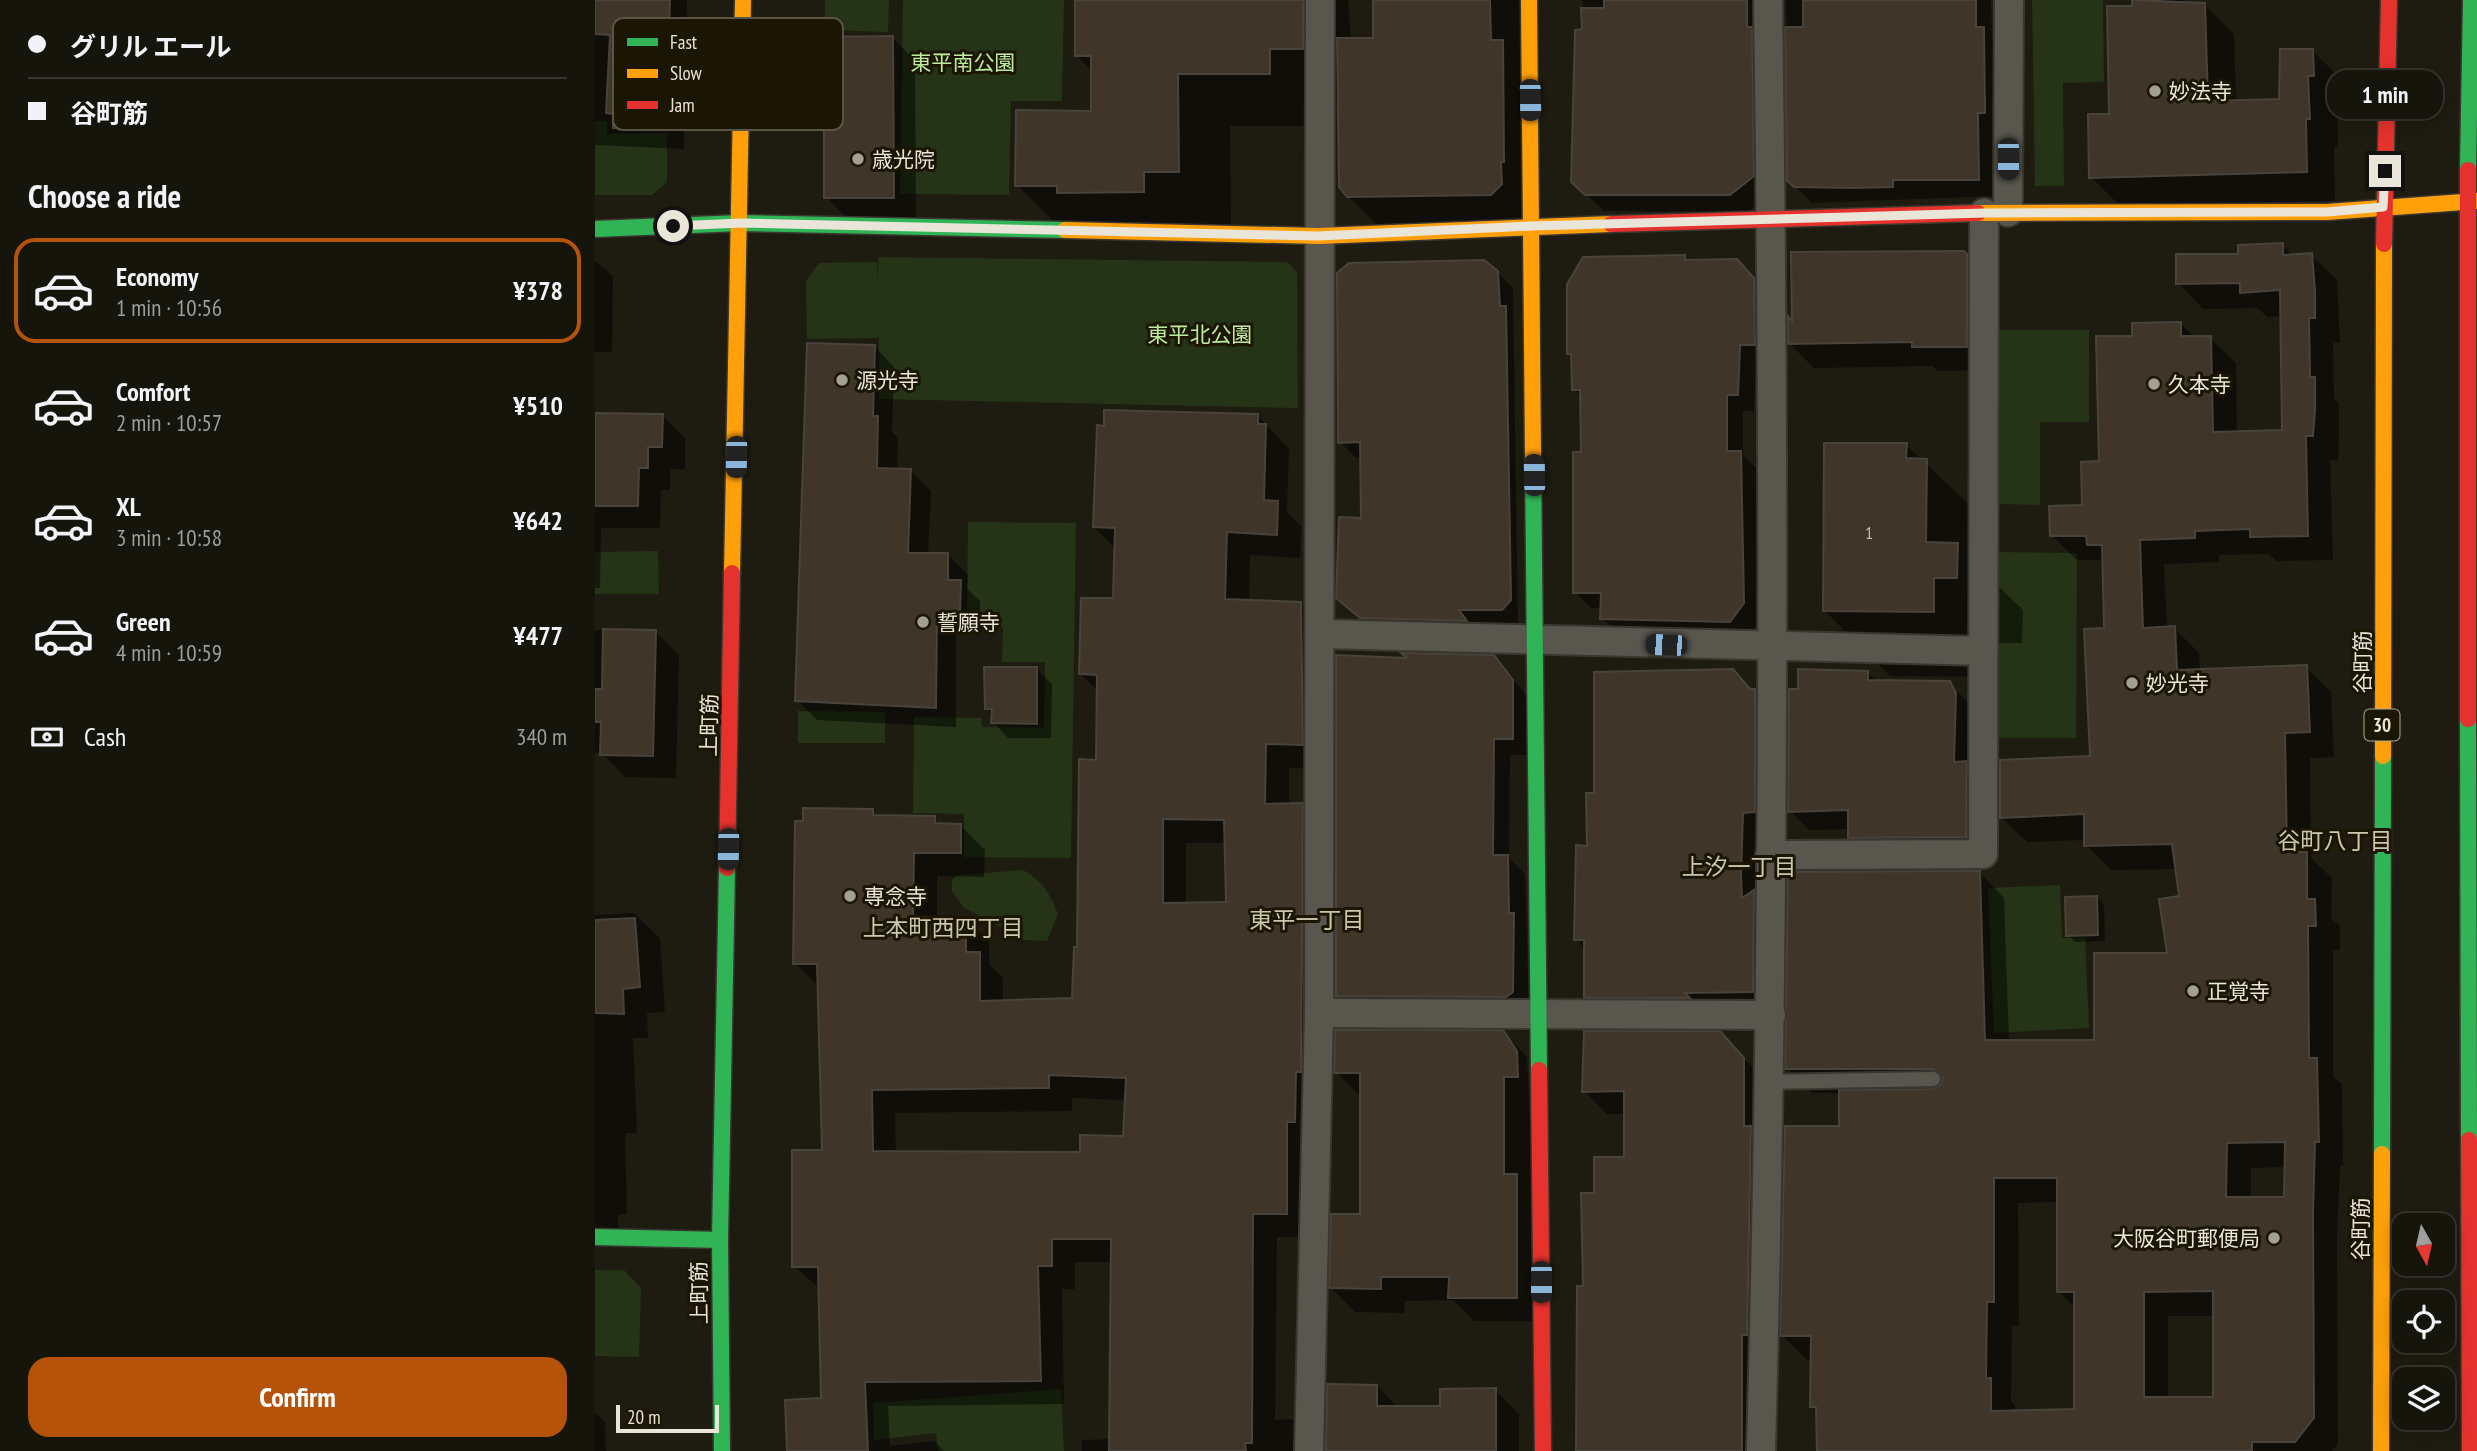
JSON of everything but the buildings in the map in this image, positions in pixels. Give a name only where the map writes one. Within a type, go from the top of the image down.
[{"type":"main road","name":"上町筋","points":[[743,0],[743,18]]},
{"type":"main road","points":[[1529,0],[1543,1451]]},
{"type":"main road","name":"谷町筋","points":[[2381,1451],[2383,207],[2389,0]]},
{"type":"main road","points":[[2470,1451],[2471,0]]},
{"type":"main road","name":"上町筋","points":[[722,1451],[720,1240],[742,130]]},
{"type":"main road","points":[[595,229],[741,223],[1318,236],[1532,226],[1996,212],[2327,212],[2472,202]]},
{"type":"main road","points":[[595,1237],[720,1240]]},
{"type":"street","points":[[1309,1451],[1319,1013],[1320,0]]},
{"type":"street","points":[[1761,1451],[1770,1082],[1771,218],[1768,0]]},
{"type":"street","points":[[1770,855],[1983,853],[1983,651],[1996,212],[2009,0]]},
{"type":"street","points":[[1321,634],[1771,648],[1983,651]]},
{"type":"street","points":[[1319,1013],[1770,1015]]},
{"type":"lane","points":[[1770,1082],[1933,1079]]},
{"type":"green space","points":[[825,0],[889,0],[888,32],[843,31],[843,18],[825,18]]},
{"type":"green space","name":"東平南公園","points":[[903,0],[1064,0],[1062,101],[1011,101],[1009,195],[900,194]]},
{"type":"green space","points":[[2032,0],[2103,0],[2104,82],[2063,83],[2064,186],[2035,186]]},
{"type":"green space","points":[[595,121],[607,121],[607,134],[667,133],[667,182],[652,195],[595,195]]},
{"type":"green space","name":"東平北公園","points":[[878,257],[1287,262],[1297,272],[1298,408],[879,399],[879,338],[807,339],[806,281],[819,263],[877,262],[878,281]]},
{"type":"green space","points":[[1997,330],[2089,330],[2089,422],[2040,422],[2040,505],[1997,504]]},
{"type":"green space","points":[[968,522],[1076,523],[1071,858],[964,857],[964,814],[913,813],[914,717],[981,718],[982,727],[1044,728],[1045,662],[1002,662],[1003,627],[988,626],[988,616],[967,616]]},
{"type":"green space","points":[[658,551],[659,594],[595,594],[595,552]]},
{"type":"green space","points":[[1999,552],[2077,553],[2076,738],[1998,738]]},
{"type":"green space","points":[[798,711],[885,712],[885,743],[798,743]]},
{"type":"green space","points":[[1023,870],[1045,888],[1058,914],[1047,941],[1025,940],[963,907],[952,891],[952,880],[958,875]]},
{"type":"green space","points":[[2060,885],[2062,938],[2085,937],[2089,1028],[1994,1033],[1988,888]]},
{"type":"green space","points":[[595,1270],[624,1270],[641,1288],[639,1357],[595,1356]]},
{"type":"green space","points":[[1061,1389],[1064,1451],[938,1451],[936,1433],[874,1440],[873,1403]]},
{"type":"traffic: fast","points":[[2468,170],[2471,0]]},
{"type":"traffic: fast","points":[[595,229],[741,223],[1065,230]]},
{"type":"traffic: fast","points":[[1533,459],[1539,1070]]},
{"type":"traffic: fast","points":[[2468,719],[2469,1140]]},
{"type":"traffic: fast","points":[[2382,1154],[2383,756]]},
{"type":"traffic: fast","points":[[722,1451],[720,1240],[727,868]]},
{"type":"traffic: fast","points":[[595,1237],[720,1240]]},
{"type":"traffic: slow","points":[[743,0],[743,18]]},
{"type":"traffic: slow","points":[[1529,0],[1533,459]]},
{"type":"traffic: slow","points":[[732,573],[741,130]]},
{"type":"traffic: slow","points":[[1978,213],[2327,212],[2477,201]]},
{"type":"traffic: slow","points":[[1065,230],[1319,236],[1611,224]]},
{"type":"traffic: slow","points":[[2383,756],[2384,244]]},
{"type":"traffic: slow","points":[[2381,1451],[2382,1154]]},
{"type":"traffic: jam","points":[[2384,244],[2389,0]]},
{"type":"traffic: jam","points":[[2468,170],[2468,719]]},
{"type":"traffic: jam","points":[[1611,224],[1978,213]]},
{"type":"traffic: jam","points":[[727,868],[732,573]]},
{"type":"traffic: jam","points":[[1539,1070],[1543,1451]]},
{"type":"traffic: jam","points":[[2469,1140],[2470,1451]]},
{"type":"place","name":"妙法寺","points":[[2155,91]]},
{"type":"place","name":"歳光院","points":[[858,159]]},
{"type":"place","name":"源光寺","points":[[842,380]]},
{"type":"place","name":"久本寺","points":[[2154,384]]},
{"type":"place","name":"誓願寺","points":[[923,622]]},
{"type":"place","name":"妙光寺","points":[[2132,683]]},
{"type":"place","name":"専念寺","points":[[850,896]]},
{"type":"place","name":"正覚寺","points":[[2193,991]]},
{"type":"place","name":"大阪谷町郵便局","points":[[2274,1238]]},
{"type":"district","name":"谷町八丁目","points":[[2335,840]]},
{"type":"district","name":"上汐一丁目","points":[[1739,866]]},
{"type":"district","name":"東平一丁目","points":[[1307,919]]},
{"type":"district","name":"上本町西四丁目","points":[[943,927]]},
{"type":"route","points":[[673,226],[741,223],[1318,236],[1532,226],[1985,213],[2327,212],[2383,207],[2385,171]]}]
